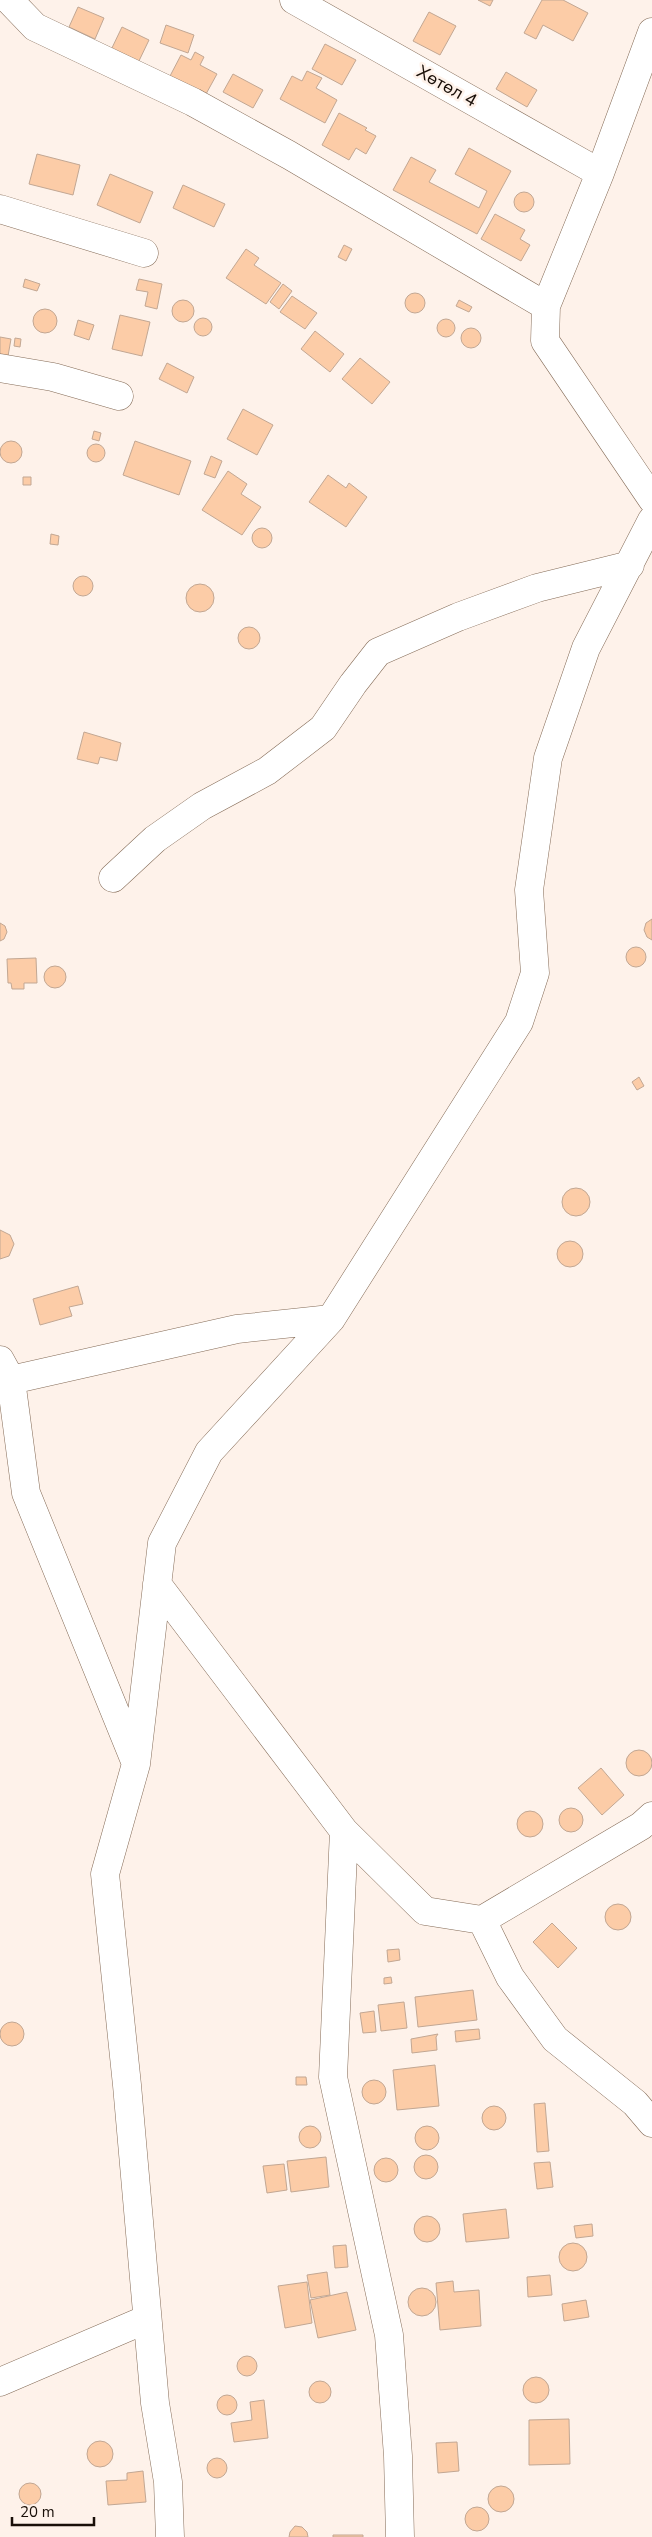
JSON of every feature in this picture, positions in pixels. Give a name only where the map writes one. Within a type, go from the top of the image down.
[{"type":"street","points":[[9,0],[35,27],[193,102],[289,155],[546,306]]},
{"type":"street","name":"Хөтөл 4","points":[[294,0],[600,173]]},
{"type":"street","points":[[652,32],[600,173],[546,306],[545,341],[652,499]]},
{"type":"street","points":[[0,209],[144,253]]},
{"type":"street","points":[[0,368],[61,379],[119,396]]},
{"type":"street","points":[[170,2537],[168,2482],[155,2403],[127,2085],[105,1874],[136,1764],[162,1543],[209,1452],[332,1319],[519,1022],[535,973],[529,890],[548,758],[586,648],[652,520]]},
{"type":"street","points":[[112,878],[155,839],[202,806],[267,771],[323,728],[378,652],[458,617],[537,588],[630,565]]},
{"type":"street","points":[[136,1764],[26,1492],[4,1375],[237,1329],[332,1319]]},
{"type":"street","points":[[157,1584],[344,1832],[425,1911],[482,1920],[641,1826],[652,1816]]},
{"type":"street","points":[[344,1832],[333,2077],[389,2335],[398,2456],[400,2537]]},
{"type":"street","points":[[482,1920],[510,1977],[555,2039],[635,2103],[652,2123]]},
{"type":"street","points":[[0,2382],[147,2319]]},
{"type":"building","points":[[478,0],[493,0],[490,6]]},
{"type":"building","points":[[542,0],[563,0],[588,13],[573,41],[543,25],[536,39],[524,33]]},
{"type":"building","points":[[78,7],[104,18],[95,39],[69,27]]},
{"type":"building","points":[[429,12],[456,26],[440,55],[413,41]]},
{"type":"building","points":[[166,25],[194,35],[188,53],[160,43]]},
{"type":"building","points":[[122,27],[149,40],[137,65],[110,52]]},
{"type":"building","points":[[325,44],[356,60],[342,85],[312,69]]},
{"type":"building","points":[[195,52],[204,57],[200,65],[217,74],[206,94],[170,76],[181,55],[191,60]]},
{"type":"building","points":[[307,71],[322,78],[316,88],[337,100],[325,123],[280,99],[292,76],[302,81]]},
{"type":"building","points":[[506,72],[537,90],[527,107],[496,89]]},
{"type":"building","points":[[233,74],[263,90],[253,108],[223,92]]},
{"type":"building","points":[[339,113],[367,128],[365,130],[376,136],[366,154],[356,148],[349,160],[322,145]]},
{"type":"building","points":[[469,148],[511,171],[477,234],[393,190],[411,157],[436,170],[429,182],[479,208],[487,191],[455,174]]},
{"type":"building","points":[[37,154],[80,165],[73,195],[29,184]]},
{"type":"building","points":[[110,174],[153,192],[140,223],[97,205]]},
{"type":"building","points":[[183,185],[225,204],[214,227],[173,208]]},
{"type":"building","points":[[524,192],[531,195],[534,202],[531,209],[524,212],[517,209],[514,202],[517,195]]},
{"type":"building","points":[[495,214],[525,230],[520,239],[530,245],[521,261],[481,239]]},
{"type":"building","points":[[344,245],[352,249],[346,261],[338,257]]},
{"type":"building","points":[[246,249],[259,258],[254,265],[281,283],[266,304],[226,278]]},
{"type":"building","points":[[25,279],[40,284],[37,291],[23,287]]},
{"type":"building","points":[[139,279],[162,284],[157,309],[145,306],[148,292],[136,290]]},
{"type":"building","points":[[283,284],[292,291],[279,309],[270,302]]},
{"type":"building","points":[[415,293],[422,296],[425,303],[422,310],[415,313],[408,310],[405,303],[408,296]]},
{"type":"building","points":[[292,296],[317,313],[305,329],[280,312]]},
{"type":"building","points":[[183,300],[191,303],[194,311],[191,319],[183,322],[175,319],[172,311],[175,303]]},
{"type":"building","points":[[459,300],[472,307],[469,312],[456,306]]},
{"type":"building","points":[[45,309],[53,313],[57,321],[53,329],[45,333],[37,329],[33,321],[37,313]]},
{"type":"building","points":[[120,315],[150,322],[142,356],[112,349]]},
{"type":"building","points":[[199,318],[207,318],[212,323],[210,334],[199,336],[194,331],[194,323]]},
{"type":"building","points":[[442,319],[450,319],[455,324],[453,335],[442,337],[437,332],[437,324]]},
{"type":"building","points":[[78,320],[94,325],[89,340],[74,335]]},
{"type":"building","points":[[471,328],[478,331],[481,338],[478,345],[471,348],[464,345],[461,338],[464,331]]},
{"type":"building","points":[[315,331],[344,354],[330,372],[301,349]]},
{"type":"building","points":[[0,337],[11,339],[8,356],[0,355]]},
{"type":"building","points":[[15,338],[21,339],[20,347],[14,346]]},
{"type":"building","points":[[360,358],[390,382],[372,404],[342,379]]},
{"type":"building","points":[[167,363],[194,377],[187,393],[159,379]]},
{"type":"building","points":[[243,409],[273,425],[257,455],[227,439]]},
{"type":"building","points":[[94,431],[101,433],[99,441],[92,439]]},
{"type":"building","points":[[11,441],[19,444],[22,452],[19,460],[11,463],[3,460],[0,452],[3,444]]},
{"type":"building","points":[[135,441],[191,461],[179,495],[123,475]]},
{"type":"building","points":[[92,444],[100,444],[105,449],[103,460],[92,462],[87,457],[87,449]]},
{"type":"building","points":[[211,456],[222,461],[215,478],[204,474]]},
{"type":"building","points":[[228,471],[247,484],[241,494],[261,507],[242,535],[202,510]]},
{"type":"building","points":[[328,475],[346,488],[349,483],[367,497],[346,527],[309,502]]},
{"type":"building","points":[[23,477],[31,477],[31,485],[23,485]]},
{"type":"building","points":[[262,528],[269,531],[272,538],[269,545],[262,548],[255,545],[252,538],[255,531]]},
{"type":"building","points":[[51,534],[59,536],[58,545],[50,544]]},
{"type":"building","points":[[83,576],[90,579],[93,586],[90,593],[83,596],[76,593],[73,586],[76,579]]},
{"type":"building","points":[[200,584],[210,588],[214,598],[210,608],[200,612],[190,608],[186,598],[190,588]]},
{"type":"building","points":[[249,627],[257,630],[260,638],[257,646],[249,649],[241,646],[238,638],[241,630]]},
{"type":"building","points":[[84,732],[121,743],[117,761],[100,757],[98,764],[77,759]]},
{"type":"building","points":[[652,919],[652,940],[647,937],[644,930],[646,923]]},
{"type":"building","points":[[0,923],[5,926],[7,932],[4,939],[0,941]]},
{"type":"building","points":[[636,947],[643,950],[646,957],[643,964],[636,967],[629,964],[626,957],[629,950]]},
{"type":"building","points":[[36,958],[37,983],[24,983],[24,989],[12,989],[11,983],[8,983],[7,959]]},
{"type":"building","points":[[51,966],[59,966],[66,973],[66,981],[59,988],[51,988],[44,981],[44,973]]},
{"type":"building","points":[[639,1077],[644,1086],[637,1090],[632,1082]]},
{"type":"building","points":[[576,1188],[586,1192],[590,1202],[586,1212],[576,1216],[566,1212],[562,1202],[566,1192]]},
{"type":"building","points":[[0,1230],[10,1235],[14,1244],[9,1256],[0,1259]]},
{"type":"building","points":[[570,1241],[579,1245],[583,1254],[579,1263],[570,1267],[561,1263],[557,1254],[561,1245]]},
{"type":"building","points":[[78,1286],[83,1304],[69,1307],[72,1316],[40,1325],[33,1299]]},
{"type":"building","points":[[639,1750],[648,1754],[652,1763],[648,1772],[639,1776],[630,1772],[626,1763],[630,1754]]},
{"type":"building","points":[[601,1768],[624,1795],[602,1815],[578,1788]]},
{"type":"building","points":[[571,1808],[576,1809],[582,1815],[582,1825],[576,1831],[571,1832],[566,1831],[560,1825],[559,1820],[560,1815],[566,1809]]},
{"type":"building","points":[[530,1811],[539,1815],[543,1824],[539,1833],[530,1837],[521,1833],[517,1824],[521,1815]]},
{"type":"building","points":[[618,1904],[627,1908],[631,1917],[627,1926],[618,1930],[609,1926],[605,1917],[609,1908]]},
{"type":"building","points":[[552,1923],[577,1948],[558,1968],[533,1942]]},
{"type":"building","points":[[399,1949],[400,1960],[388,1962],[387,1950]]},
{"type":"building","points":[[391,1977],[392,1983],[384,1984],[384,1978]]},
{"type":"building","points":[[473,1990],[477,2020],[418,2027],[415,1997]]},
{"type":"building","points":[[404,2002],[407,2028],[381,2031],[378,2005]]},
{"type":"building","points":[[374,2011],[376,2032],[363,2033],[360,2013]]},
{"type":"building","points":[[12,2022],[21,2025],[24,2034],[21,2043],[12,2046],[3,2043],[0,2034],[3,2025]]},
{"type":"building","points":[[479,2029],[480,2039],[456,2042],[455,2031]]},
{"type":"building","points":[[438,2034],[436,2037],[437,2050],[412,2053],[411,2039]]},
{"type":"building","points":[[435,2065],[439,2106],[397,2110],[393,2070]]},
{"type":"building","points":[[296,2077],[306,2077],[307,2085],[296,2085]]},
{"type":"building","points":[[374,2080],[379,2081],[385,2087],[385,2097],[379,2103],[374,2104],[369,2103],[363,2097],[362,2092],[363,2087],[369,2081]]},
{"type":"building","points":[[545,2103],[549,2151],[537,2152],[534,2104]]},
{"type":"building","points":[[494,2106],[503,2109],[506,2118],[503,2127],[494,2130],[485,2127],[482,2118],[485,2109]]},
{"type":"building","points":[[310,2126],[318,2129],[321,2137],[318,2145],[310,2148],[302,2145],[299,2137],[302,2129]]},
{"type":"building","points":[[427,2126],[432,2127],[438,2133],[438,2143],[432,2149],[427,2150],[422,2149],[416,2143],[415,2138],[416,2133],[422,2127]]},
{"type":"building","points":[[426,2155],[431,2156],[437,2162],[437,2172],[431,2178],[426,2179],[421,2178],[415,2172],[414,2167],[415,2162],[421,2156]]},
{"type":"building","points":[[326,2157],[329,2187],[291,2192],[287,2161]]},
{"type":"building","points":[[386,2158],[391,2159],[397,2165],[397,2175],[391,2181],[386,2182],[381,2181],[375,2175],[374,2170],[375,2165],[381,2159]]},
{"type":"building","points":[[550,2162],[553,2187],[537,2189],[534,2163]]},
{"type":"building","points":[[284,2164],[287,2190],[267,2193],[263,2166]]},
{"type":"building","points":[[506,2209],[509,2238],[466,2242],[463,2214]]},
{"type":"building","points":[[427,2216],[436,2220],[440,2229],[436,2238],[427,2242],[418,2238],[414,2229],[418,2220]]},
{"type":"building","points":[[592,2224],[593,2236],[576,2238],[574,2226]]},
{"type":"building","points":[[573,2243],[583,2247],[587,2257],[583,2267],[573,2271],[563,2267],[559,2257],[563,2247]]},
{"type":"building","points":[[346,2245],[348,2267],[335,2268],[333,2246]]},
{"type":"building","points":[[327,2272],[330,2295],[311,2298],[307,2275]]},
{"type":"building","points":[[550,2275],[552,2295],[528,2297],[527,2277]]},
{"type":"building","points":[[453,2281],[454,2292],[479,2290],[481,2326],[440,2330],[436,2283]]},
{"type":"building","points":[[307,2282],[312,2323],[285,2328],[278,2286]]},
{"type":"building","points":[[422,2288],[432,2292],[436,2302],[432,2312],[422,2316],[412,2312],[408,2302],[412,2292]]},
{"type":"building","points":[[347,2292],[356,2330],[318,2338],[310,2300]]},
{"type":"building","points":[[586,2300],[589,2317],[564,2321],[562,2304]]},
{"type":"building","points":[[247,2356],[254,2359],[257,2366],[254,2373],[247,2376],[240,2373],[237,2366],[240,2359]]},
{"type":"building","points":[[536,2377],[545,2381],[549,2390],[545,2399],[536,2403],[527,2399],[523,2390],[527,2381]]},
{"type":"building","points":[[320,2381],[328,2384],[331,2392],[328,2400],[320,2403],[312,2400],[309,2392],[312,2384]]},
{"type":"building","points":[[227,2395],[234,2398],[237,2405],[234,2412],[227,2415],[220,2412],[217,2405],[220,2398]]},
{"type":"building","points":[[264,2400],[268,2438],[234,2442],[231,2423],[252,2420],[250,2402]]},
{"type":"building","points":[[569,2419],[570,2464],[529,2465],[529,2420]]},
{"type":"building","points":[[100,2441],[109,2445],[113,2454],[109,2463],[100,2467],[91,2463],[87,2454],[91,2445]]},
{"type":"building","points":[[457,2442],[459,2471],[438,2473],[436,2443]]},
{"type":"building","points":[[217,2458],[224,2461],[227,2468],[224,2475],[217,2478],[210,2475],[207,2468],[210,2461]]},
{"type":"building","points":[[143,2471],[146,2502],[108,2505],[106,2481],[127,2480],[127,2473]]},
{"type":"building","points":[[30,2483],[38,2486],[41,2494],[38,2502],[30,2505],[22,2502],[19,2494],[22,2486]]},
{"type":"building","points":[[501,2486],[510,2490],[514,2499],[510,2508],[501,2512],[492,2508],[488,2499],[492,2490]]},
{"type":"building","points":[[477,2507],[486,2510],[489,2519],[486,2528],[477,2531],[468,2528],[465,2519],[468,2510]]},
{"type":"building","points":[[295,2526],[302,2527],[307,2532],[308,2537],[289,2537],[290,2532]]},
{"type":"building","points":[[333,2535],[363,2535],[363,2537],[333,2537]]}]
